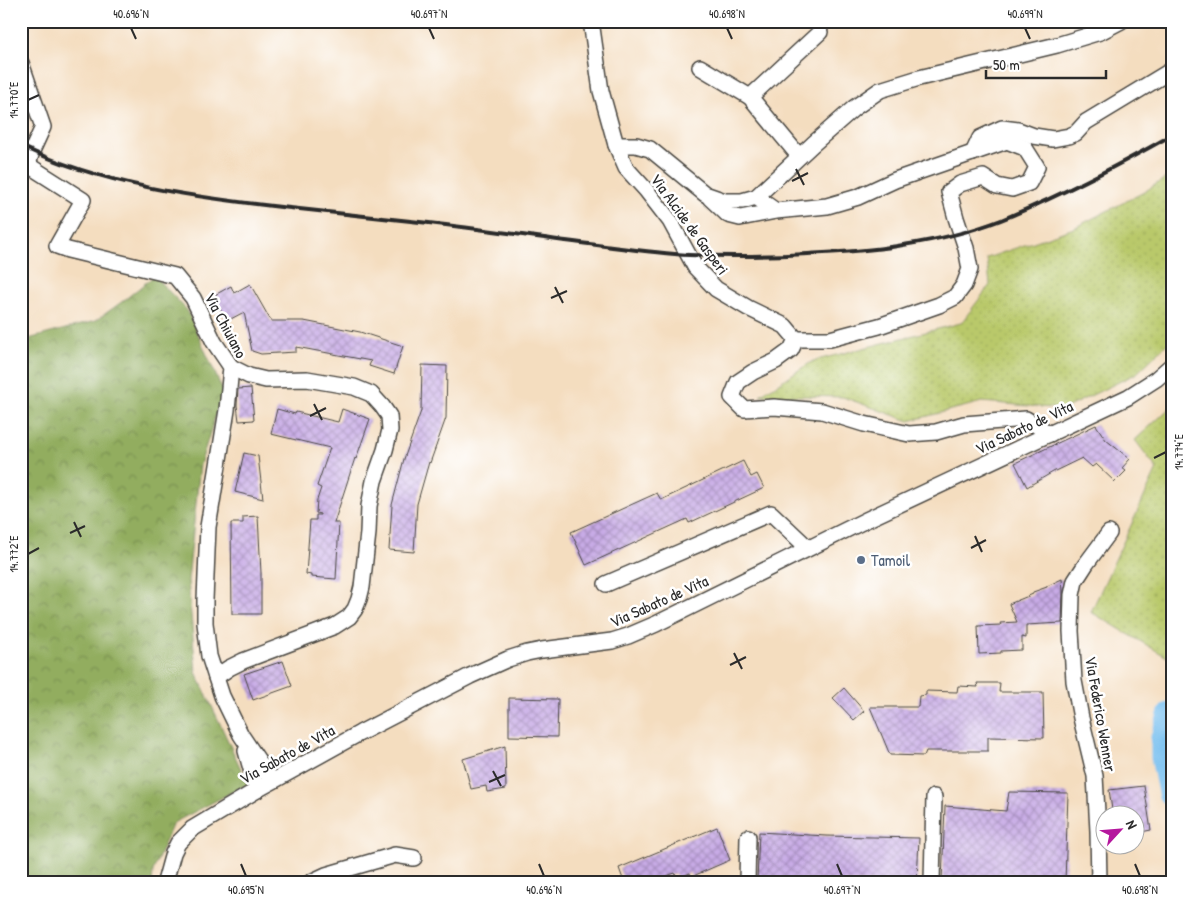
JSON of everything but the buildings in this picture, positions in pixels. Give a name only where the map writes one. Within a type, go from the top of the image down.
[{"type":"street","name":"Via Alcide de Gasperi","points":[[591,21],[602,91],[616,145],[626,168],[670,221],[695,267],[711,284],[748,308],[784,326],[796,339]]},
{"type":"street","points":[[776,211],[756,197],[854,108],[880,90],[919,78],[1057,45],[1100,32],[1122,21]]},
{"type":"street","points":[[750,97],[820,32]]},
{"type":"street","name":"Via Chiuiano","points":[[21,63],[43,127],[28,165],[83,200],[57,246],[175,276],[193,298],[214,342],[231,367],[227,410],[208,527],[205,623],[209,656],[222,696],[241,735],[272,781]]},
{"type":"street","points":[[700,67],[750,97],[800,156]]},
{"type":"street","points":[[973,153],[980,138],[1002,128],[1053,139],[1076,133],[1086,122],[1172,70]]},
{"type":"street","points":[[705,194],[728,215],[740,218],[776,211],[827,206],[858,197],[894,180],[1007,141],[1025,148],[1037,168],[1029,183],[1012,189],[997,186],[983,177],[960,184],[949,192],[966,248],[970,269],[964,285],[956,297],[879,326],[830,339],[796,339],[791,350],[776,361],[752,372],[738,382],[732,397],[744,408],[774,407],[822,411],[864,424],[909,434],[936,432],[964,424],[1026,419],[1050,434]]},
{"type":"street","name":"Via Alcide de Gasperi","points":[[616,145],[636,145],[650,149],[705,194],[725,201],[742,201],[756,197]]},
{"type":"street","name":"Via Sabato de Vita","points":[[165,882],[173,853],[178,843],[192,829],[272,781],[470,676],[508,659],[534,651],[612,641],[656,624],[866,520],[1128,397],[1143,388],[1172,365]]},
{"type":"street","points":[[216,677],[229,668],[243,662],[335,626],[349,617],[355,609],[362,587],[369,506],[374,481],[390,430],[388,416],[382,406],[371,394],[354,387],[307,379],[266,380],[250,376],[231,367]]},
{"type":"street","points":[[606,584],[771,513],[808,548]]},
{"type":"street","name":"Via Federico Wenner","points":[[1099,882],[1095,776],[1074,681],[1071,631],[1072,594],[1075,581],[1109,534]]},
{"type":"street","name":"Via Chiuiano","points":[[241,735],[257,790]]},
{"type":"street","points":[[932,882],[934,797]]},
{"type":"street","points":[[747,882],[748,837]]},
{"type":"street","points":[[311,882],[326,874],[395,856],[414,858]]},
{"type":"green space","points":[[1172,174],[1172,339],[1137,373],[1064,409],[982,402],[909,421],[843,397],[760,395],[813,361],[961,323],[990,285],[987,258],[1074,228],[1144,192]]},
{"type":"green space","points":[[154,276],[187,310],[223,391],[200,465],[188,580],[196,672],[248,784],[173,823],[153,871],[152,882],[21,882],[21,341],[95,321]]},
{"type":"green space","points":[[1172,406],[1172,660],[1091,612],[1157,469],[1135,440]]},
{"type":"waterway","points":[[1172,716],[1165,738],[1165,757],[1172,792]]},
{"type":"railway","points":[[21,146],[83,171],[181,194],[449,225],[652,252],[749,256],[880,249],[928,241],[965,232],[1001,220],[1067,191],[1172,135]]},
{"type":"place","name":"Tamoil","points":[[861,560]]}]
